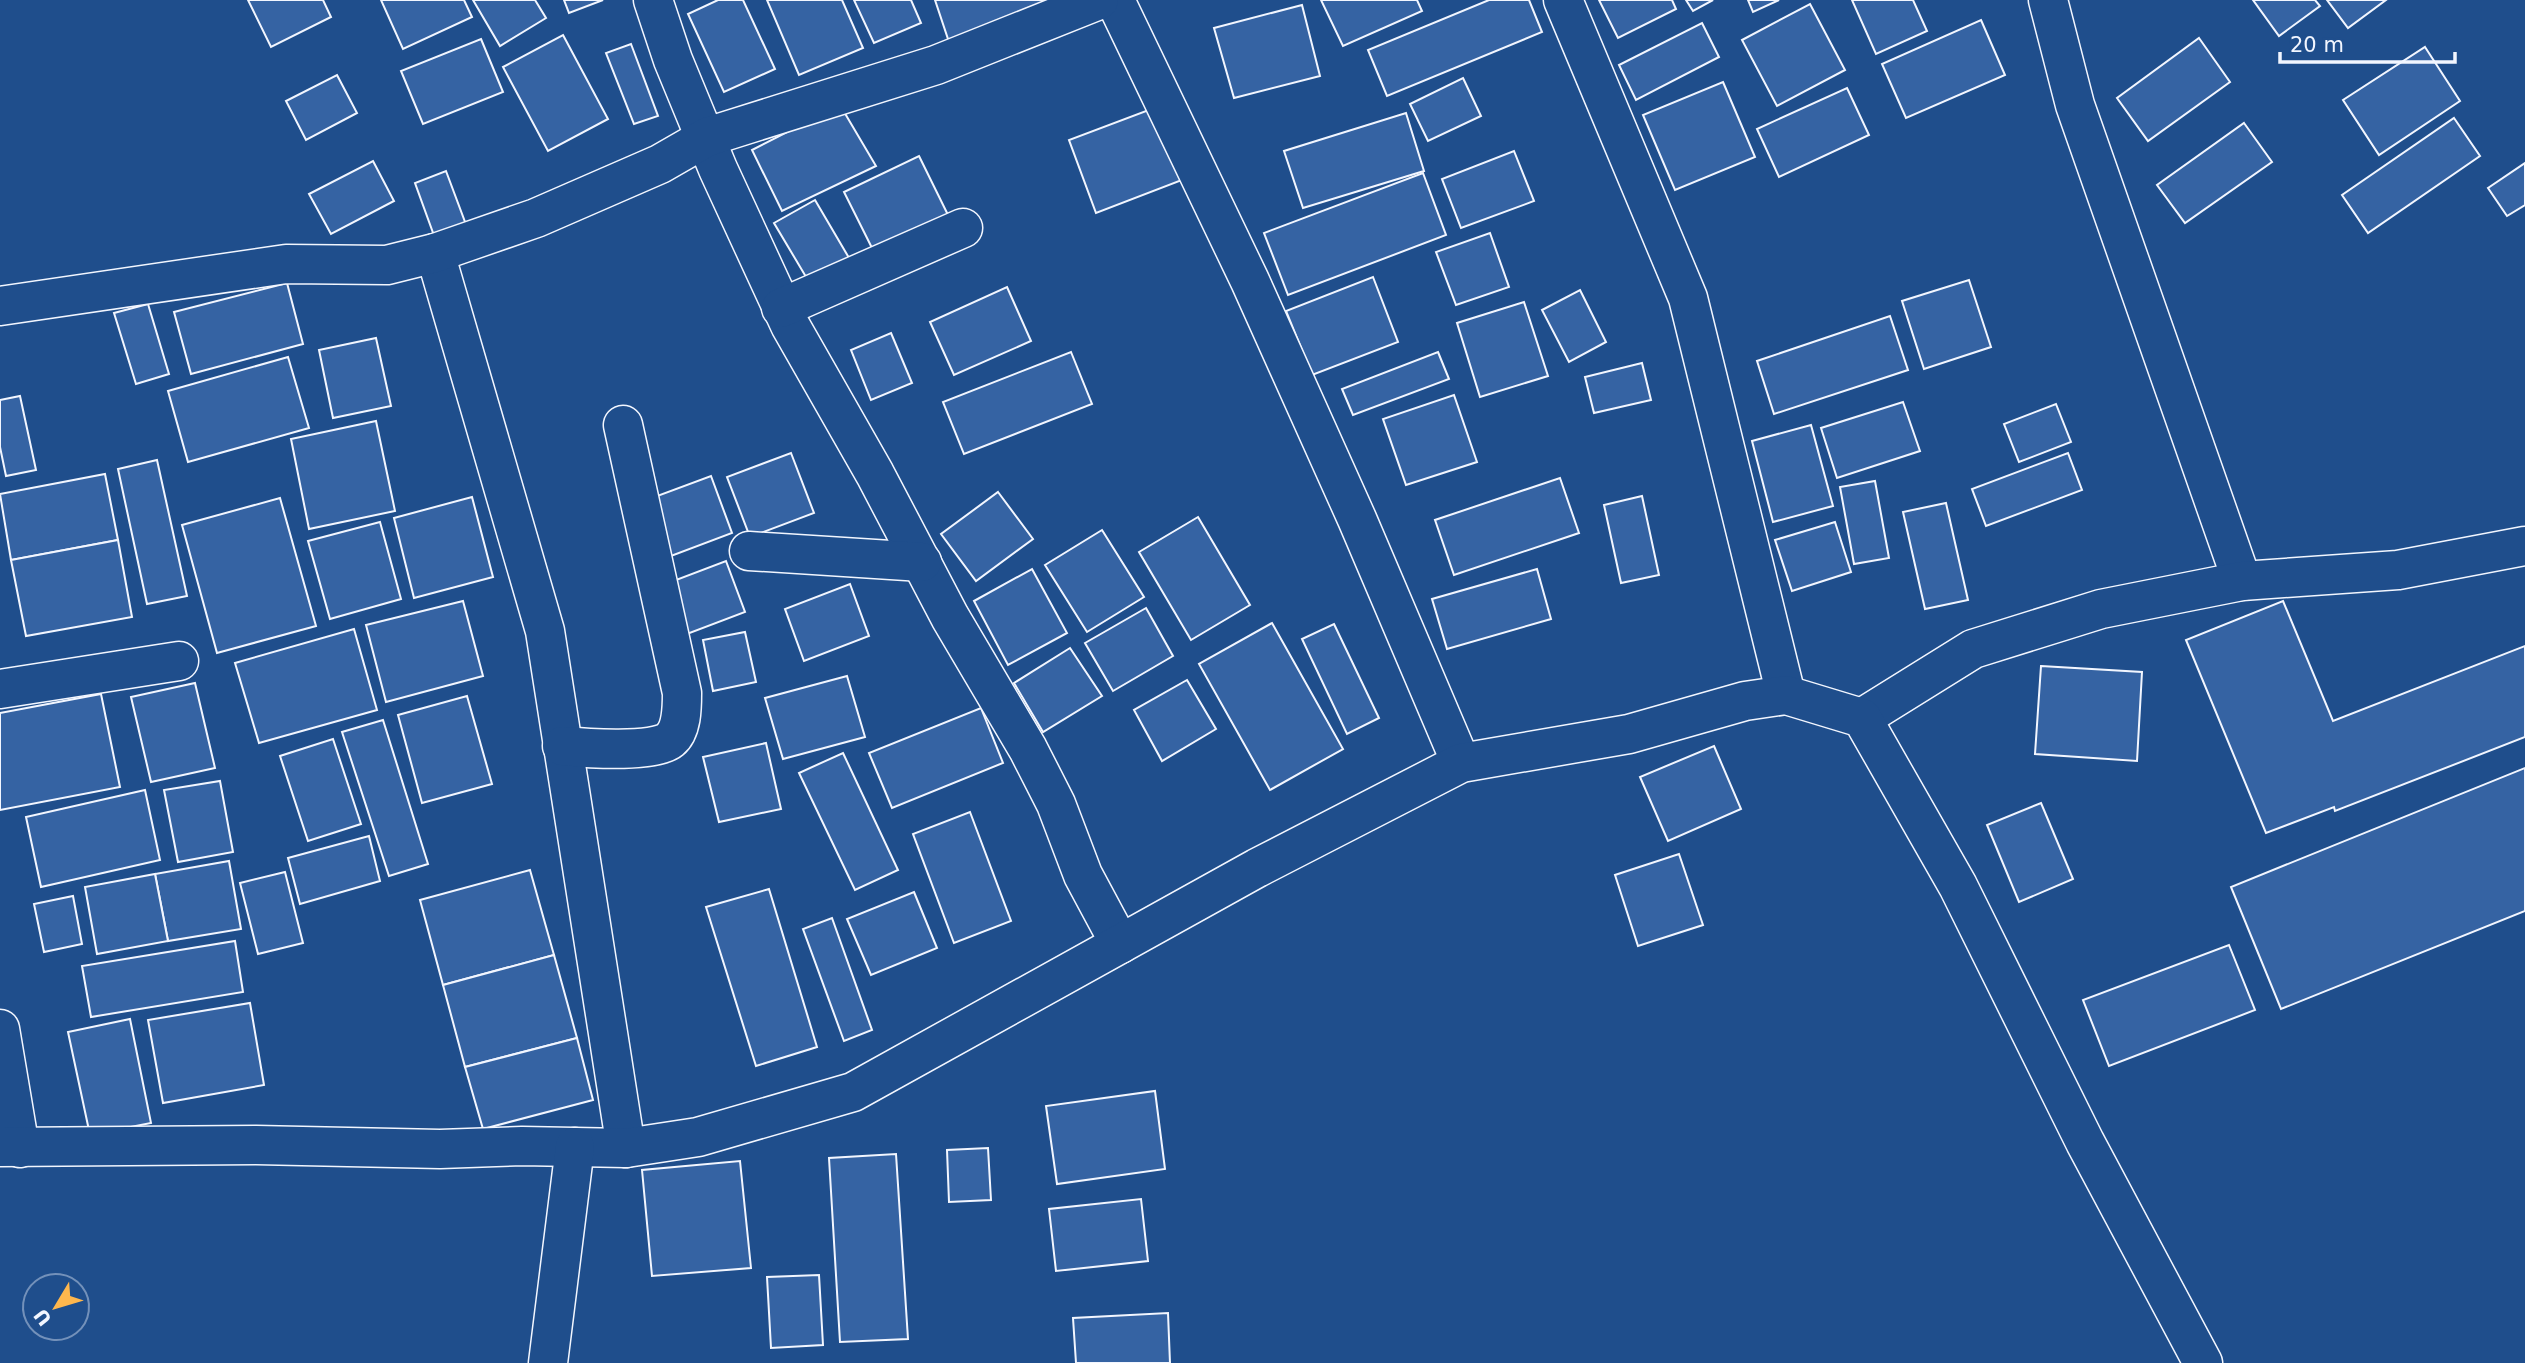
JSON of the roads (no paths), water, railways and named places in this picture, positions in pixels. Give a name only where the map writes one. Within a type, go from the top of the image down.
[{"type":"street","points":[[653,0],[673,60],[718,169],[781,308],[950,617],[1028,749],[1056,804],[1083,875],[1120,944]]},
{"type":"street","points":[[0,306],[286,264],[387,265],[435,253],[536,219],[660,164],[707,137],[936,65],[1099,0]]},
{"type":"street","points":[[1115,0],[1250,281],[1357,519],[1461,763]]},
{"type":"street","points":[[1563,0],[1688,298],[1786,695]]},
{"type":"street","points":[[2048,0],[2075,105],[2242,581]]},
{"type":"street","points":[[781,308],[963,228]]},
{"type":"street","points":[[435,253],[545,631],[625,1148]]},
{"type":"street","points":[[562,746],[606,749],[656,745],[670,741],[677,730],[682,709],[682,693],[623,425]]},
{"type":"street","points":[[1862,718],[1973,649],[2101,609],[2242,581],[2398,570],[2525,546]]},
{"type":"street","points":[[748,551],[922,562]]},
{"type":"street","points":[[0,689],[179,661]]},
{"type":"street","points":[[0,1029],[10,1147],[256,1145],[440,1149],[625,1148],[698,1137],[853,1092],[1257,868],[1461,763],[1629,734],[1745,701],[1786,695],[1862,718],[1958,886],[2085,1142],[2203,1363]]},
{"type":"street","points":[[548,1363],[575,1147]]}]
